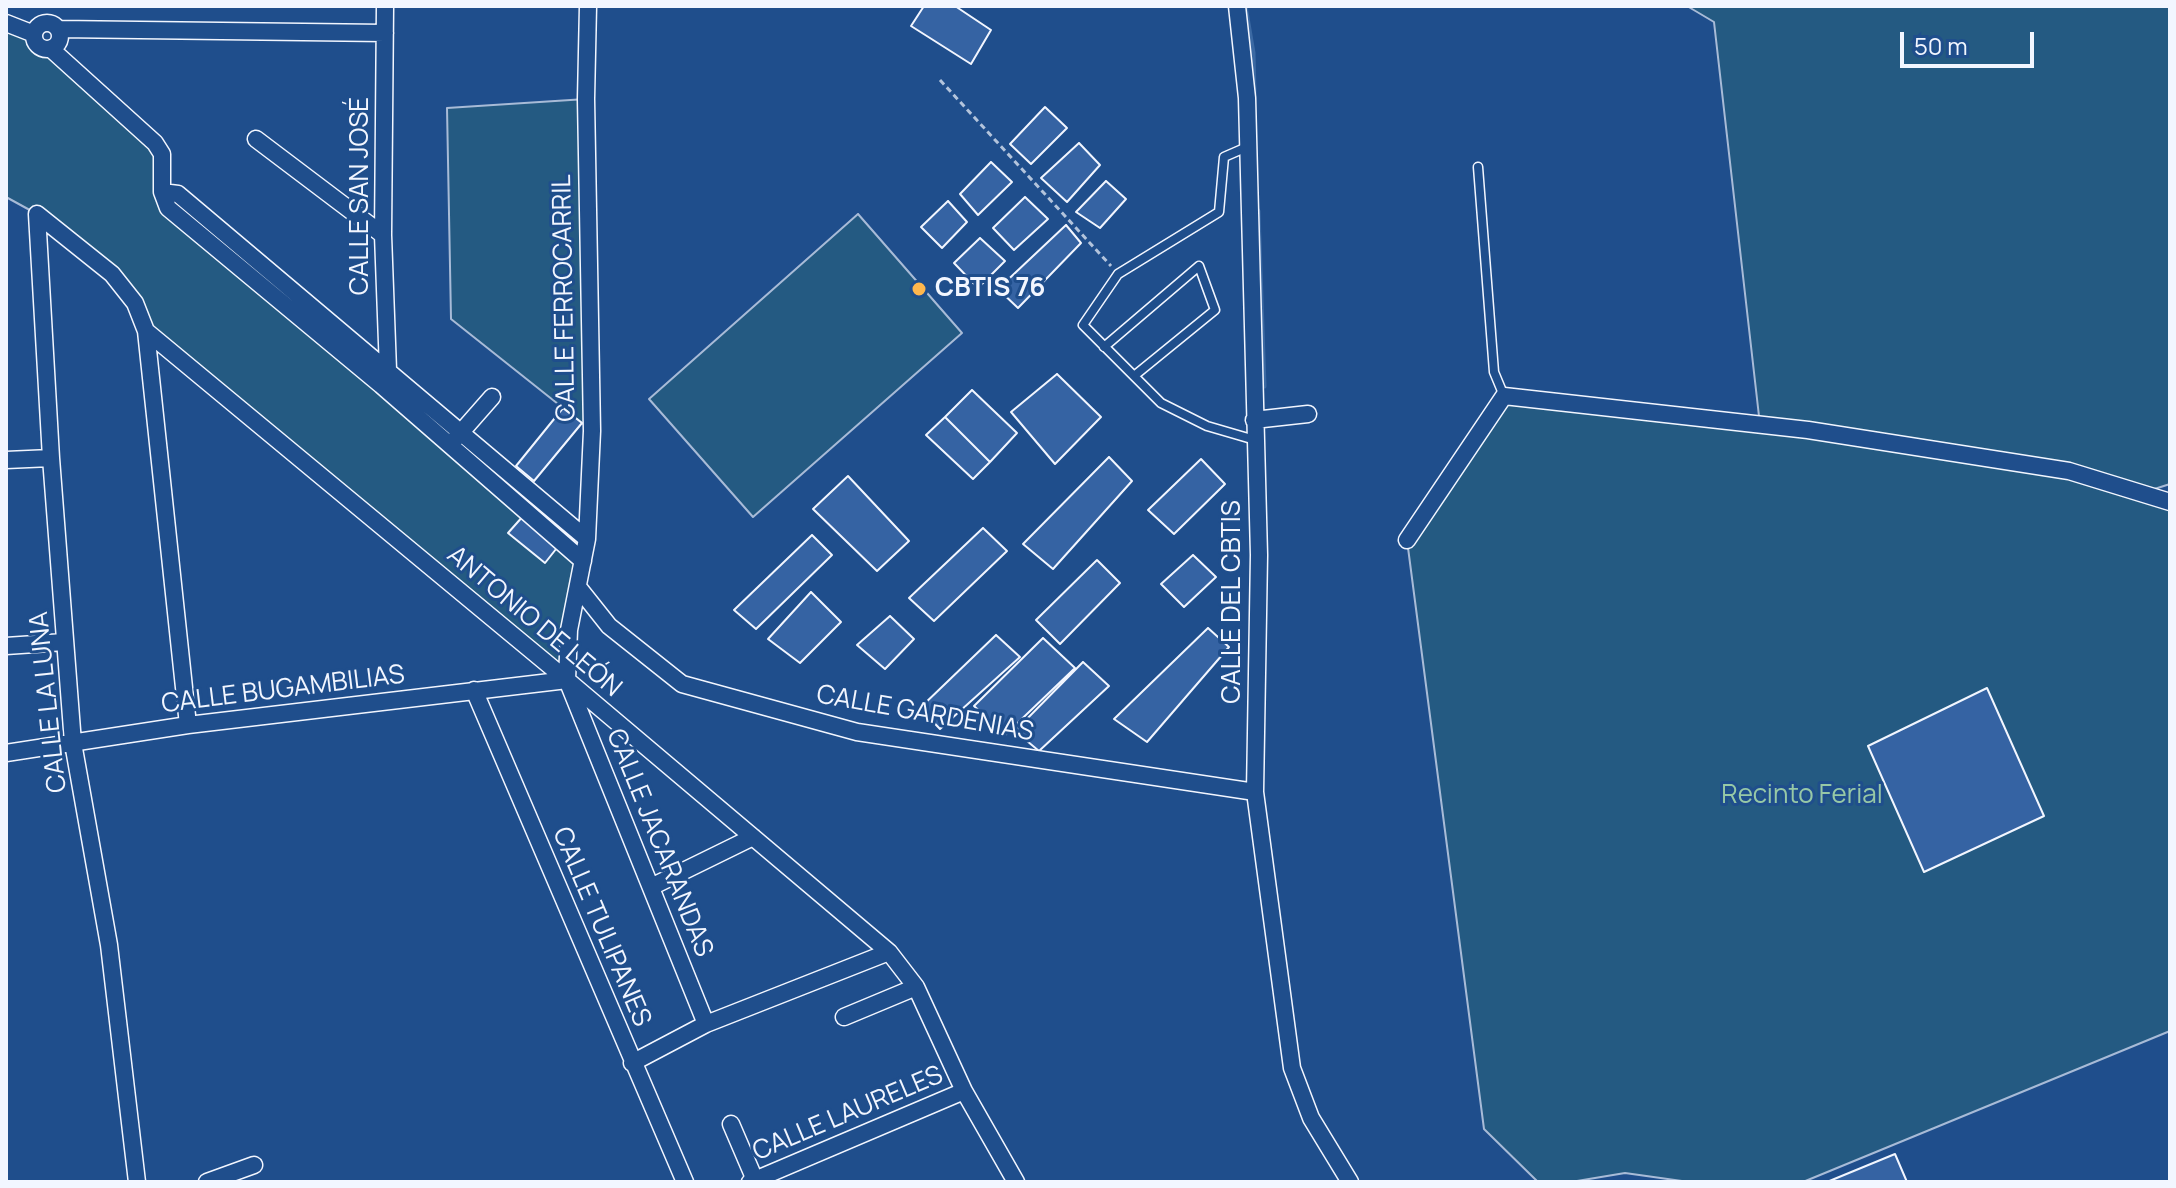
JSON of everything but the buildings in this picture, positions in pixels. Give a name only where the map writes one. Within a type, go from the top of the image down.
[{"type":"street","name":"CALLE SAN JOSÉ","points":[[385,6],[385,378]]},
{"type":"street","name":"CALLE FERROCARRIL","points":[[567,680],[569,630],[587,539],[592,431],[586,99],[588,6]]},
{"type":"street","name":"CALLE DEL CBTIS","points":[[1237,6],[1247,98],[1259,555],[1255,792],[1292,1068],[1311,1118],[1350,1182]]},
{"type":"street","points":[[6,23],[34,34]]},
{"type":"street","points":[[385,33],[58,29],[47,23],[36,28],[34,34],[38,46],[51,49],[155,143],[162,154],[162,192],[178,194],[455,439],[583,561]]},
{"type":"street","points":[[51,49],[60,41],[58,29]]},
{"type":"street","points":[[256,139],[383,235]]},
{"type":"street","name":"CALLE LA LUNA","points":[[137,1182],[109,945],[73,743],[51,458],[37,214],[112,274],[135,303],[146,331]]},
{"type":"street","points":[[146,331],[188,725]]},
{"type":"street","name":"ANTONIO DE LEÓN","points":[[146,331],[889,952],[916,987],[964,1091],[1016,1182]]},
{"type":"street","points":[[1407,540],[1504,396],[1808,430],[2082,474],[2170,502]]},
{"type":"street","points":[[455,439],[492,397]]},
{"type":"street","points":[[1254,420],[1308,414]]},
{"type":"street","points":[[455,439],[587,539]]},
{"type":"street","points":[[6,460],[51,458]]},
{"type":"street","name":"CALLE GARDENIAS","points":[[578,587],[609,626],[682,684],[857,732],[1255,792]]},
{"type":"street","points":[[6,646],[64,642]]},
{"type":"street","name":"CALLE BUGAMBILIAS","points":[[6,753],[188,725],[567,680]]},
{"type":"street","name":"CALLE JACARANDAS","points":[[567,680],[706,1024]]},
{"type":"street","name":"CALLE TULIPANES","points":[[474,690],[685,1182]]},
{"type":"street","points":[[651,887],[753,837]]},
{"type":"street","points":[[632,1063],[706,1024],[889,952]]},
{"type":"street","points":[[844,1017],[916,987]]},
{"type":"street","name":"CALLE LAURELES","points":[[753,1181],[964,1091]]},
{"type":"street","points":[[731,1124],[753,1181]]},
{"type":"street","points":[[207,1182],[254,1165]]},
{"type":"lane","points":[[1247,147],[1224,157],[1219,212],[1118,274],[1083,325],[1161,403],[1207,426],[1255,440]]},
{"type":"lane","points":[[1478,167],[1494,372],[1504,396]]},
{"type":"lane","points":[[1104,347],[1199,266],[1215,310],[1134,376]]},
{"type":"path","points":[[940,80],[1118,274]]},
{"type":"green space","name":"Recinto Ferial","points":[[1687,6],[2170,6],[2170,484],[2142,493],[2170,507],[2170,1031],[1803,1182],[1689,1182],[1625,1173],[1571,1182],[1538,1182],[1484,1129],[1407,540],[1504,396],[1760,425],[1714,22]]},
{"type":"green space","points":[[6,23],[34,40],[155,143],[163,192],[461,433],[450,445],[583,561],[567,680],[146,331],[135,303],[37,214],[6,197]]},
{"type":"green space","points":[[586,99],[592,431],[451,319],[447,108]]},
{"type":"green space","points":[[858,214],[962,333],[753,517],[649,399]]},
{"type":"waterway","points":[[1245,6],[1253,53],[1254,93]]},
{"type":"waterway","points":[[1258,211],[1264,386]]},
{"type":"place","name":"CBTIS 76","points":[[919,289]]}]
